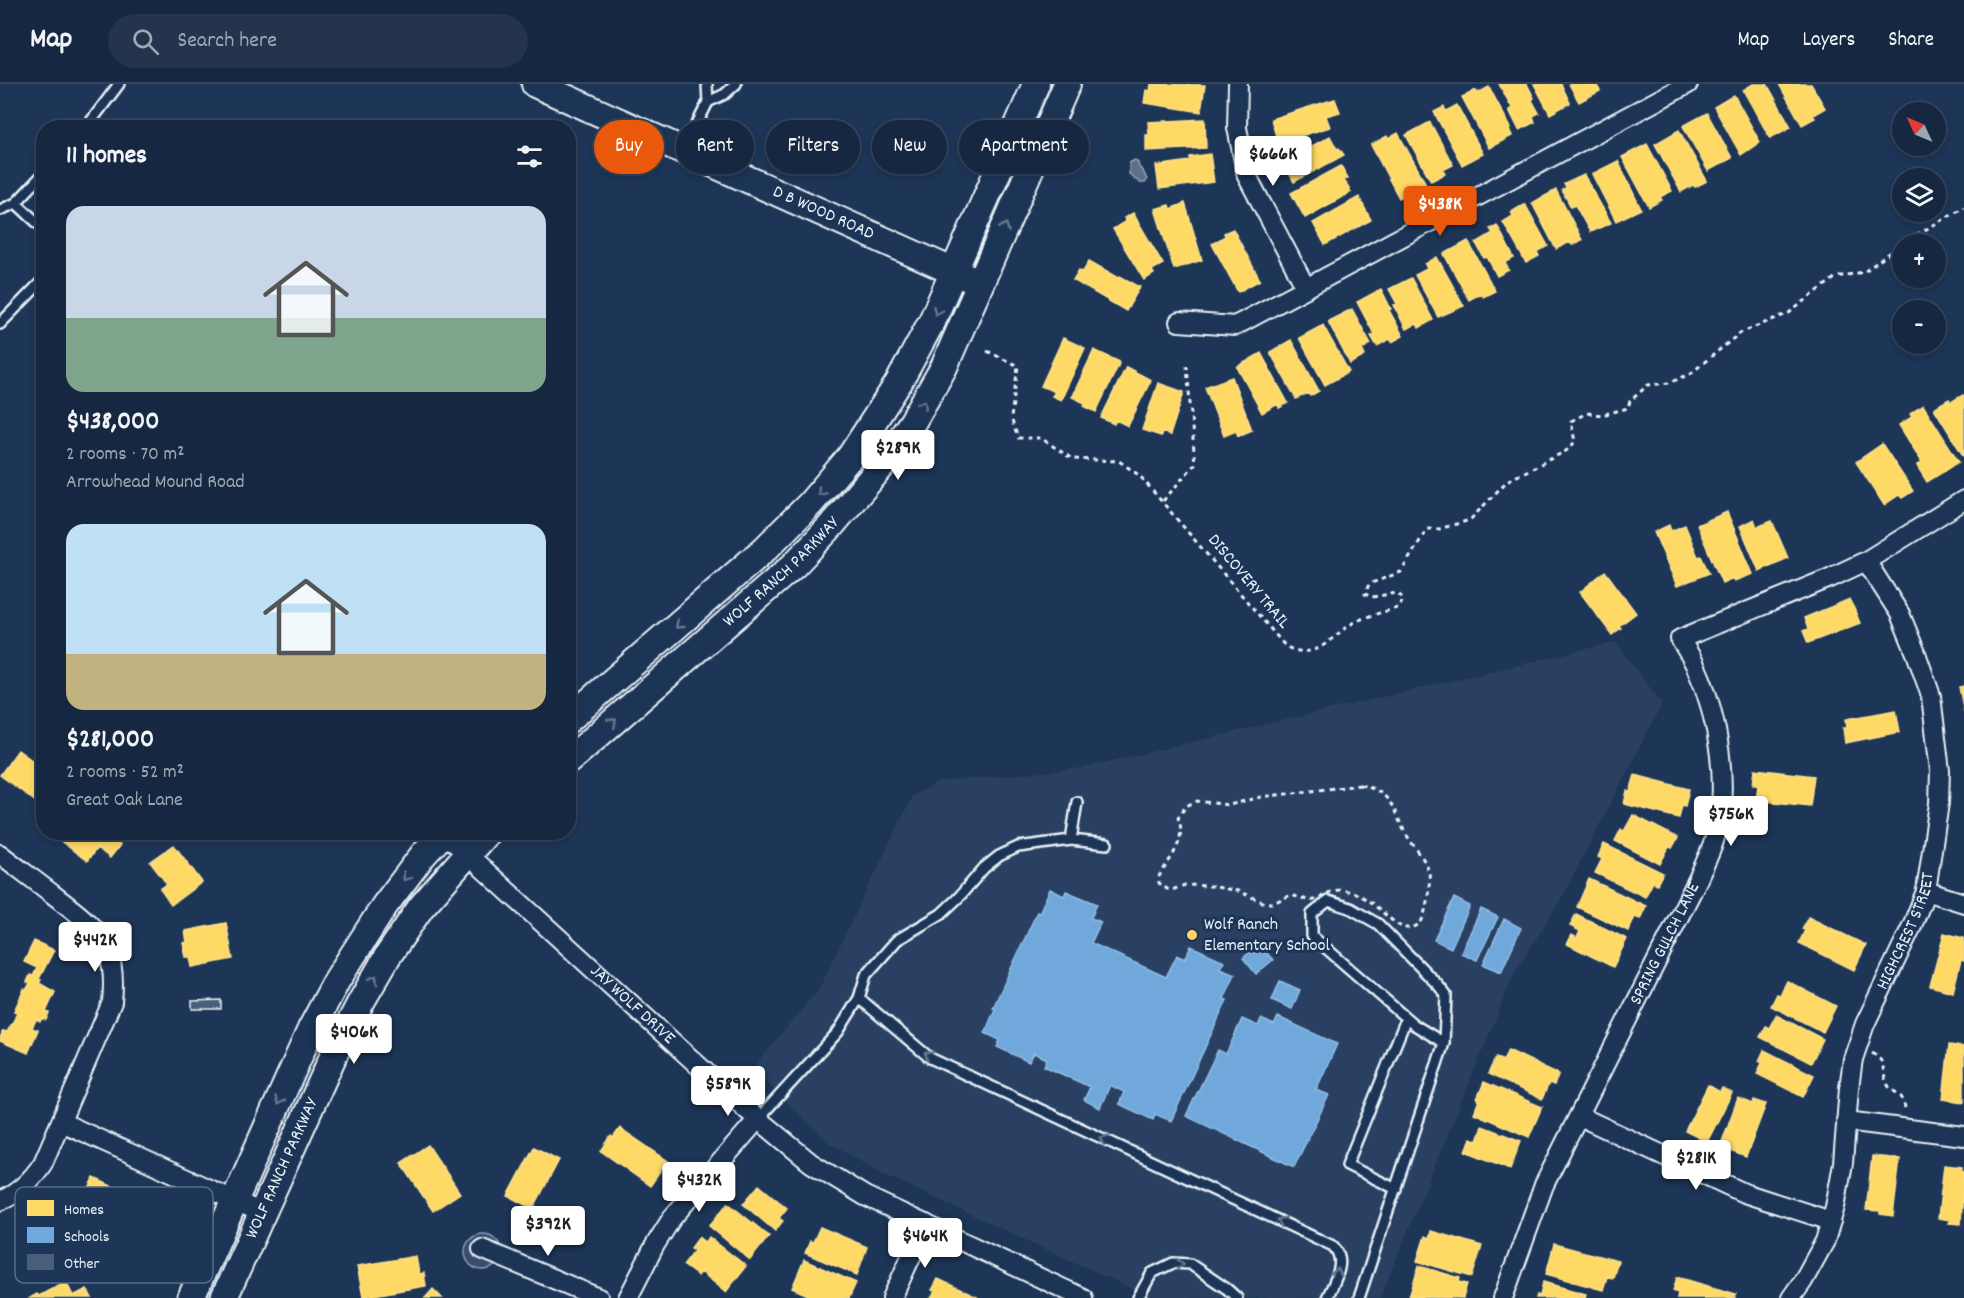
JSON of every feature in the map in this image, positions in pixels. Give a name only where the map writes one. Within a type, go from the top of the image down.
[{"type":"street","name":"D B WOOD ROAD","points":[[535,84],[676,147]]},
{"type":"street","name":"WOLF RANCH PARKWAY","points":[[576,713],[741,571],[790,525],[830,482],[866,435],[900,382],[932,321],[1036,84]]},
{"type":"street","name":"WOLF RANCH PARKWAY","points":[[576,753],[773,584],[848,506],[895,449],[944,367],[1067,84]]},
{"type":"street","points":[[1238,84],[1237,128],[1247,176],[1306,288]]},
{"type":"street","points":[[1179,322],[1235,326],[1688,84]]},
{"type":"street","name":"D B WOOD ROAD","points":[[735,174],[981,284]]},
{"type":"street","name":"SPRING GULCH LANE","points":[[1503,1298],[1544,1185],[1715,841],[1721,799],[1720,749],[1713,716],[1696,666],[1680,639],[1866,561],[1964,500]]},
{"type":"street","name":"HIGHCREST STREET","points":[[1791,1298],[1825,1240],[1831,1221],[1843,1163],[1853,1059],[1865,1024],[1926,891],[1939,803],[1940,771],[1931,696],[1900,614],[1866,561]]},
{"type":"street","name":"WOLF RANCH PARKWAY","points":[[213,1248],[312,1029],[337,980],[385,905],[437,840]]},
{"type":"street","name":"JAY WOLF DRIVE","points":[[452,840],[758,1119],[811,1163],[838,1182],[865,1196],[1083,1298]]},
{"type":"street","name":"WOLF RANCH PARKWAY","points":[[224,1298],[361,1002],[387,957],[421,907],[480,840]]},
{"type":"street","points":[[0,854],[89,922],[101,937],[110,954],[114,982],[112,1002],[43,1163],[33,1179],[24,1187]]},
{"type":"street","points":[[1926,891],[1964,903]]},
{"type":"street","points":[[1579,1116],[1744,1193],[1831,1221]]},
{"type":"street","points":[[628,1298],[655,1245],[672,1218],[758,1119]]},
{"type":"street","points":[[1846,1121],[1964,1136]]},
{"type":"street","points":[[61,1122],[203,1187]]},
{"type":"street","points":[[213,1191],[262,1213]]},
{"type":"street","points":[[0,1201],[15,1193]]},
{"type":"street","points":[[892,1298],[926,1224]]},
{"type":"street","points":[[482,1249],[600,1298]]},
{"type":"street","name":"WOLF RANCH PARKWAY","points":[[191,1298],[198,1283]]},
{"type":"lane","points":[[92,120],[119,84]]},
{"type":"lane","points":[[699,120],[708,102],[707,84]]},
{"type":"lane","points":[[708,102],[725,94],[736,84]]},
{"type":"lane","points":[[0,210],[16,203],[36,182]]},
{"type":"lane","points":[[16,203],[36,222]]},
{"type":"lane","points":[[0,324],[36,287]]},
{"type":"lane","points":[[1071,840],[1077,802]]},
{"type":"lane","points":[[758,1119],[838,1032],[859,998],[866,975],[897,940],[941,914],[984,868],[999,856],[1018,847],[1071,840],[1107,844]]},
{"type":"lane","points":[[1359,1298],[1444,1043],[1446,995],[1378,924],[1350,908],[1328,901],[1312,914],[1312,936],[1406,1019],[1444,1043]]},
{"type":"lane","points":[[859,998],[930,1058],[1334,1246],[1340,1260],[1337,1278],[1327,1298]]},
{"type":"lane","points":[[1396,1188],[1347,1165],[1406,1019]]},
{"type":"lane","points":[[1138,1298],[1152,1273],[1173,1263],[1190,1264],[1237,1298]]},
{"type":"path","name":"DISCOVERY TRAIL","points":[[987,351],[1018,366],[1011,418],[1018,438],[1041,438],[1072,459],[1119,461],[1140,476],[1286,647],[1309,652],[1334,639],[1355,622],[1400,607],[1403,598],[1397,594],[1372,597],[1365,594],[1369,584],[1401,572],[1427,529],[1440,529],[1470,520],[1506,481],[1566,451],[1575,442],[1571,421],[1587,413],[1602,415],[1628,408],[1630,401],[1648,385],[1669,383],[1690,374],[1740,333],[1790,313],[1836,278],[1864,272],[1903,243],[1964,207]]},
{"type":"path","points":[[1163,501],[1195,464],[1187,366]]},
{"type":"path","points":[[1360,785],[1379,791],[1393,804],[1408,838],[1424,859],[1430,875],[1425,908],[1420,923],[1403,928],[1390,920],[1370,899],[1345,891],[1330,891],[1314,900],[1306,900],[1302,897],[1291,895],[1273,903],[1265,903],[1238,891],[1211,886],[1185,885],[1172,890],[1163,886],[1159,883],[1158,878],[1177,850],[1180,824],[1178,818],[1181,812],[1197,801],[1229,805],[1261,797],[1360,785]]},
{"type":"path","points":[[1872,1053],[1880,1058],[1886,1081],[1892,1090],[1900,1094],[1905,1104],[1905,1112]]},
{"type":"shaded area","points":[[1135,160],[1144,173],[1147,180],[1145,183],[1140,183],[1129,174],[1129,163]]},
{"type":"shaded area","name":"Wolf Ranch Elementary School","points":[[1616,642],[1662,704],[1561,899],[1515,972],[1380,1298],[1152,1298],[887,1176],[828,1142],[752,1069],[819,989],[913,795],[939,782],[1082,768]]},
{"type":"shaded area","points":[[483,1234],[496,1239],[501,1252],[496,1265],[483,1270],[470,1265],[465,1252],[470,1239]]},
{"type":"building: Homes","points":[[1151,84],[1205,85],[1201,112],[1144,103],[1146,90],[1150,91]]},
{"type":"building: Homes","points":[[1499,84],[1527,84],[1539,113],[1533,116],[1535,122],[1519,130],[1509,110],[1512,108]]},
{"type":"building: Homes","points":[[1534,84],[1561,84],[1570,103],[1550,114]]},
{"type":"building: Homes","points":[[1569,84],[1596,84],[1600,91],[1579,102]]},
{"type":"building: Homes","points":[[1753,84],[1767,84],[1791,127],[1770,138],[1743,90]]},
{"type":"building: Homes","points":[[1779,84],[1811,84],[1825,108],[1813,115],[1815,118],[1802,125]]},
{"type":"building: Homes","points":[[1489,87],[1511,128],[1509,129],[1512,136],[1489,148],[1462,97],[1476,90],[1478,93]]},
{"type":"building: Homes","points":[[1734,95],[1760,142],[1741,155],[1714,107]]},
{"type":"building: Homes","points":[[1335,99],[1340,112],[1326,116],[1330,127],[1278,143],[1271,119]]},
{"type":"building: Homes","points":[[1457,105],[1483,154],[1462,165],[1434,112],[1444,107],[1446,111]]},
{"type":"building: Homes","points":[[1707,113],[1732,158],[1708,171],[1683,126]]},
{"type":"building: Homes","points":[[1205,119],[1206,148],[1146,151],[1146,135],[1149,135],[1148,122]]},
{"type":"building: Homes","points":[[1430,122],[1453,165],[1443,170],[1445,174],[1431,181],[1406,135]]},
{"type":"building: Homes","points":[[1679,130],[1707,181],[1681,192],[1655,144]]},
{"type":"building: Homes","points":[[1398,133],[1426,184],[1399,198],[1371,145]]},
{"type":"building: Homes","points":[[1330,136],[1337,149],[1339,148],[1344,155],[1294,182],[1283,162]]},
{"type":"building: Homes","points":[[1647,144],[1672,191],[1660,197],[1662,200],[1649,207],[1622,157]]},
{"type":"building: Homes","points":[[1210,154],[1214,182],[1159,189],[1156,166],[1190,161],[1190,157]]},
{"type":"building: Homes","points":[[1618,161],[1641,209],[1616,221],[1592,174]]},
{"type":"building: Homes","points":[[1341,166],[1348,178],[1344,180],[1351,192],[1305,218],[1291,193]]},
{"type":"building: Homes","points":[[1584,175],[1611,223],[1590,232],[1575,205],[1571,207],[1562,190],[1566,188],[1564,184]]},
{"type":"building: Homes","points":[[1556,190],[1582,240],[1572,245],[1570,242],[1556,249],[1532,203]]},
{"type":"building: Homes","points":[[1359,197],[1371,220],[1325,245],[1313,223]]},
{"type":"building: Homes","points":[[1185,203],[1202,260],[1174,269],[1155,209],[1169,205],[1170,209]]},
{"type":"building: Homes","points":[[1525,204],[1548,246],[1537,252],[1539,256],[1526,263],[1503,222],[1513,216],[1511,212]]},
{"type":"building: Homes","points":[[1133,213],[1163,264],[1152,270],[1154,274],[1144,280],[1113,229],[1126,221],[1124,218]]},
{"type":"building: Homes","points":[[1497,225],[1514,258],[1505,263],[1509,270],[1497,276],[1476,243],[1493,233],[1490,229]]},
{"type":"building: Homes","points":[[1233,229],[1260,280],[1238,292],[1212,244],[1225,236],[1224,233]]},
{"type":"building: Homes","points":[[1468,241],[1495,291],[1483,297],[1481,293],[1469,300],[1444,254]]},
{"type":"building: Homes","points":[[1437,257],[1464,306],[1438,317],[1415,275],[1427,269],[1425,264]]},
{"type":"building: Homes","points":[[1089,261],[1140,287],[1126,311],[1073,280],[1079,270],[1083,272]]},
{"type":"building: Homes","points":[[1411,278],[1433,320],[1419,328],[1417,324],[1406,329],[1389,289]]},
{"type":"building: Homes","points":[[1381,289],[1403,336],[1392,342],[1390,339],[1377,346],[1371,336],[1374,334],[1357,302]]},
{"type":"building: Homes","points":[[1352,309],[1371,344],[1362,349],[1365,356],[1350,364],[1328,321]]},
{"type":"building: Homes","points":[[1323,325],[1349,372],[1325,385],[1299,338]]},
{"type":"building: Homes","points":[[1063,338],[1085,348],[1061,400],[1052,396],[1055,392],[1041,386]]},
{"type":"building: Homes","points":[[1291,340],[1319,391],[1296,399],[1270,352]]},
{"type":"building: Homes","points":[[1094,350],[1120,362],[1096,412],[1084,406],[1085,403],[1072,397]]},
{"type":"building: Homes","points":[[1261,353],[1288,403],[1279,408],[1278,404],[1262,413],[1237,367]]},
{"type":"building: Homes","points":[[1126,367],[1151,380],[1128,426],[1116,420],[1114,424],[1101,418]]},
{"type":"building: Homes","points":[[1232,377],[1252,430],[1238,436],[1236,431],[1224,436],[1205,387]]},
{"type":"building: Homes","points":[[1158,383],[1184,392],[1170,435],[1162,432],[1161,436],[1142,430]]},
{"type":"building: Homes","points":[[1963,395],[1964,457],[1934,408],[1949,399],[1951,402]]},
{"type":"building: Homes","points":[[1923,405],[1959,462],[1927,482],[1917,466],[1922,462],[1899,425],[1912,417],[1910,414]]},
{"type":"building: Homes","points":[[1882,444],[1913,491],[1902,498],[1899,495],[1884,505],[1856,462]]},
{"type":"building: Homes","points":[[1727,512],[1753,574],[1722,583],[1697,525]]},
{"type":"building: Homes","points":[[1754,519],[1757,527],[1772,521],[1788,558],[1759,571],[1740,526]]},
{"type":"building: Homes","points":[[1669,525],[1671,531],[1685,525],[1698,557],[1701,556],[1709,573],[1677,586],[1654,532]]},
{"type":"building: Homes","points":[[1605,571],[1636,613],[1619,626],[1621,628],[1612,635],[1580,592]]},
{"type":"building: Homes","points":[[1850,599],[1860,623],[1808,643],[1803,631],[1808,629],[1804,618]]},
{"type":"building: Homes","points":[[1964,686],[1964,712],[1959,687]]},
{"type":"building: Homes","points":[[1896,710],[1900,732],[1845,743],[1843,728],[1847,728],[1846,719]]},
{"type":"building: Homes","points":[[18,750],[36,763],[36,802],[0,775]]},
{"type":"building: Homes","points":[[1755,769],[1814,776],[1810,806],[1756,800],[1758,785],[1753,785]]},
{"type":"building: Homes","points":[[1635,775],[1689,789],[1679,818],[1624,804],[1627,791],[1630,792]]},
{"type":"building: Homes","points":[[1633,815],[1678,838],[1672,848],[1669,847],[1660,864],[1615,841],[1621,829],[1624,831]]},
{"type":"building: Homes","points":[[59,840],[115,840],[120,845],[110,858],[97,848],[87,861]]},
{"type":"building: Homes","points":[[1604,844],[1663,873],[1657,884],[1653,882],[1645,897],[1595,873],[1602,859],[1598,857]]},
{"type":"building: Homes","points":[[174,845],[202,882],[171,905],[160,889],[167,884],[150,862]]},
{"type":"building: Homes","points":[[1589,879],[1646,906],[1640,919],[1635,917],[1628,931],[1577,907]]},
{"type":"building: Homes","points":[[1576,914],[1627,939],[1613,967],[1567,944],[1572,935],[1577,938],[1580,931],[1570,926]]},
{"type":"building: Homes","points":[[1808,917],[1866,945],[1854,970],[1799,943]]},
{"type":"building: Homes","points":[[226,923],[233,959],[192,967],[190,957],[186,957],[183,943],[187,942],[185,931]]},
{"type":"building: Homes","points":[[1944,933],[1964,938],[1964,961],[1961,960],[1953,992],[1930,986]]},
{"type":"building: Homes","points":[[34,941],[54,950],[39,983],[55,992],[46,1012],[49,1013],[46,1020],[41,1019],[40,1022],[36,1020],[32,1028],[38,1030],[28,1053],[0,1041],[0,1038],[3,1031],[7,1032],[14,1020],[17,1012],[14,1011],[24,989],[26,990],[30,983],[27,982],[30,975],[33,976],[37,968],[24,962]]},
{"type":"building: Homes","points":[[1787,981],[1836,1006],[1823,1032],[1771,1006]]},
{"type":"building: Homes","points":[[1776,1015],[1823,1039],[1811,1063],[1760,1037],[1766,1026],[1769,1028]]},
{"type":"building: Homes","points":[[1949,1045],[1964,1047],[1964,1102],[1943,1099]]},
{"type":"building: Homes","points":[[1508,1050],[1559,1074],[1554,1085],[1549,1083],[1542,1099],[1488,1074],[1496,1057],[1503,1061]]},
{"type":"building: Homes","points":[[1764,1050],[1814,1075],[1803,1097],[1757,1074]]},
{"type":"building: Homes","points":[[1484,1082],[1542,1107],[1529,1137],[1474,1113]]},
{"type":"building: Homes","points":[[1708,1085],[1720,1092],[1722,1088],[1732,1093],[1707,1142],[1685,1131]]},
{"type":"building: Homes","points":[[1738,1098],[1753,1104],[1754,1100],[1766,1104],[1746,1157],[1720,1147]]},
{"type":"building: Homes","points":[[1482,1126],[1521,1141],[1510,1169],[1466,1151],[1471,1138],[1477,1141]]},
{"type":"building: Homes","points":[[620,1128],[668,1161],[650,1186],[601,1151],[611,1136],[613,1138]]},
{"type":"building: Homes","points":[[428,1145],[460,1193],[433,1211],[401,1163]]},
{"type":"building: Homes","points":[[534,1147],[559,1160],[533,1209],[508,1196]]},
{"type":"building: Homes","points":[[1872,1156],[1900,1159],[1893,1216],[1880,1214],[1880,1211],[1866,1210]]},
{"type":"building: Homes","points":[[1944,1165],[1962,1167],[1962,1172],[1964,1172],[1961,1224],[1949,1223],[1950,1220],[1938,1218]]},
{"type":"building: Homes","points":[[94,1178],[114,1187],[90,1187]]},
{"type":"building: Homes","points":[[759,1185],[787,1208],[779,1218],[783,1221],[775,1231],[743,1204]]},
{"type":"building: Homes","points":[[728,1203],[769,1236],[750,1260],[709,1226]]},
{"type":"building: Homes","points":[[820,1227],[867,1247],[857,1275],[805,1253]]},
{"type":"building: Homes","points":[[1431,1231],[1482,1246],[1472,1277],[1417,1261],[1425,1236],[1429,1238]]},
{"type":"building: Homes","points":[[699,1237],[706,1242],[709,1237],[746,1266],[726,1292],[701,1272],[698,1276],[683,1265],[694,1251],[691,1248]]},
{"type":"building: Homes","points":[[1554,1244],[1618,1261],[1613,1278],[1607,1277],[1603,1290],[1546,1274]]},
{"type":"building: Homes","points":[[416,1256],[419,1274],[424,1273],[426,1286],[363,1297],[357,1266]]},
{"type":"building: Homes","points":[[804,1260],[856,1283],[849,1298],[815,1298],[792,1288]]},
{"type":"building: Homes","points":[[1419,1266],[1460,1278],[1459,1282],[1467,1284],[1463,1298],[1409,1297]]},
{"type":"building: Homes","points":[[1677,1277],[1736,1294],[1735,1298],[1677,1298],[1678,1293],[1673,1291]]},
{"type":"building: Homes","points":[[938,1279],[979,1298],[931,1298],[935,1291],[932,1290]]},
{"type":"building: Homes","points":[[1543,1282],[1586,1294],[1585,1298],[1536,1298],[1537,1295],[1540,1296]]},
{"type":"building: Homes","points":[[62,1283],[67,1283],[73,1296],[87,1289],[92,1298],[30,1298],[37,1294],[39,1296]]},
{"type":"building: Homes","points":[[433,1289],[442,1298],[425,1298]]},
{"type":"building: Schools","points":[[1050,889],[1064,896],[1066,891],[1097,904],[1091,918],[1101,922],[1091,943],[1166,977],[1177,955],[1185,959],[1191,946],[1224,961],[1220,968],[1235,974],[1224,999],[1227,1000],[1171,1121],[1155,1114],[1153,1120],[1119,1104],[1124,1092],[1110,1085],[1100,1108],[1084,1100],[1090,1087],[1044,1066],[1047,1059],[1034,1053],[1029,1062],[997,1047],[1000,1040],[985,1033],[995,1009],[993,1008]]},
{"type":"building: Schools","points":[[1454,898],[1470,906],[1451,948],[1434,940]]},
{"type":"building: Schools","points":[[1481,909],[1498,917],[1477,960],[1461,953]]},
{"type":"building: Schools","points":[[1504,919],[1521,928],[1501,972],[1483,964]]},
{"type":"building: Schools","points":[[1259,944],[1273,960],[1256,974],[1243,958]]},
{"type":"building: Schools","points":[[1280,981],[1300,990],[1292,1009],[1272,1000]]},
{"type":"building: Schools","points":[[1278,1017],[1337,1044],[1316,1090],[1329,1095],[1294,1167],[1186,1116],[1218,1050],[1226,1054],[1242,1019],[1258,1026],[1261,1019],[1274,1025]]},
{"type":"building: Other","points":[[221,1000],[221,1009],[192,1009],[192,1001]]},
{"type":"place","name":"Wolf Ranch Elementary School","points":[[1192,935]]}]
